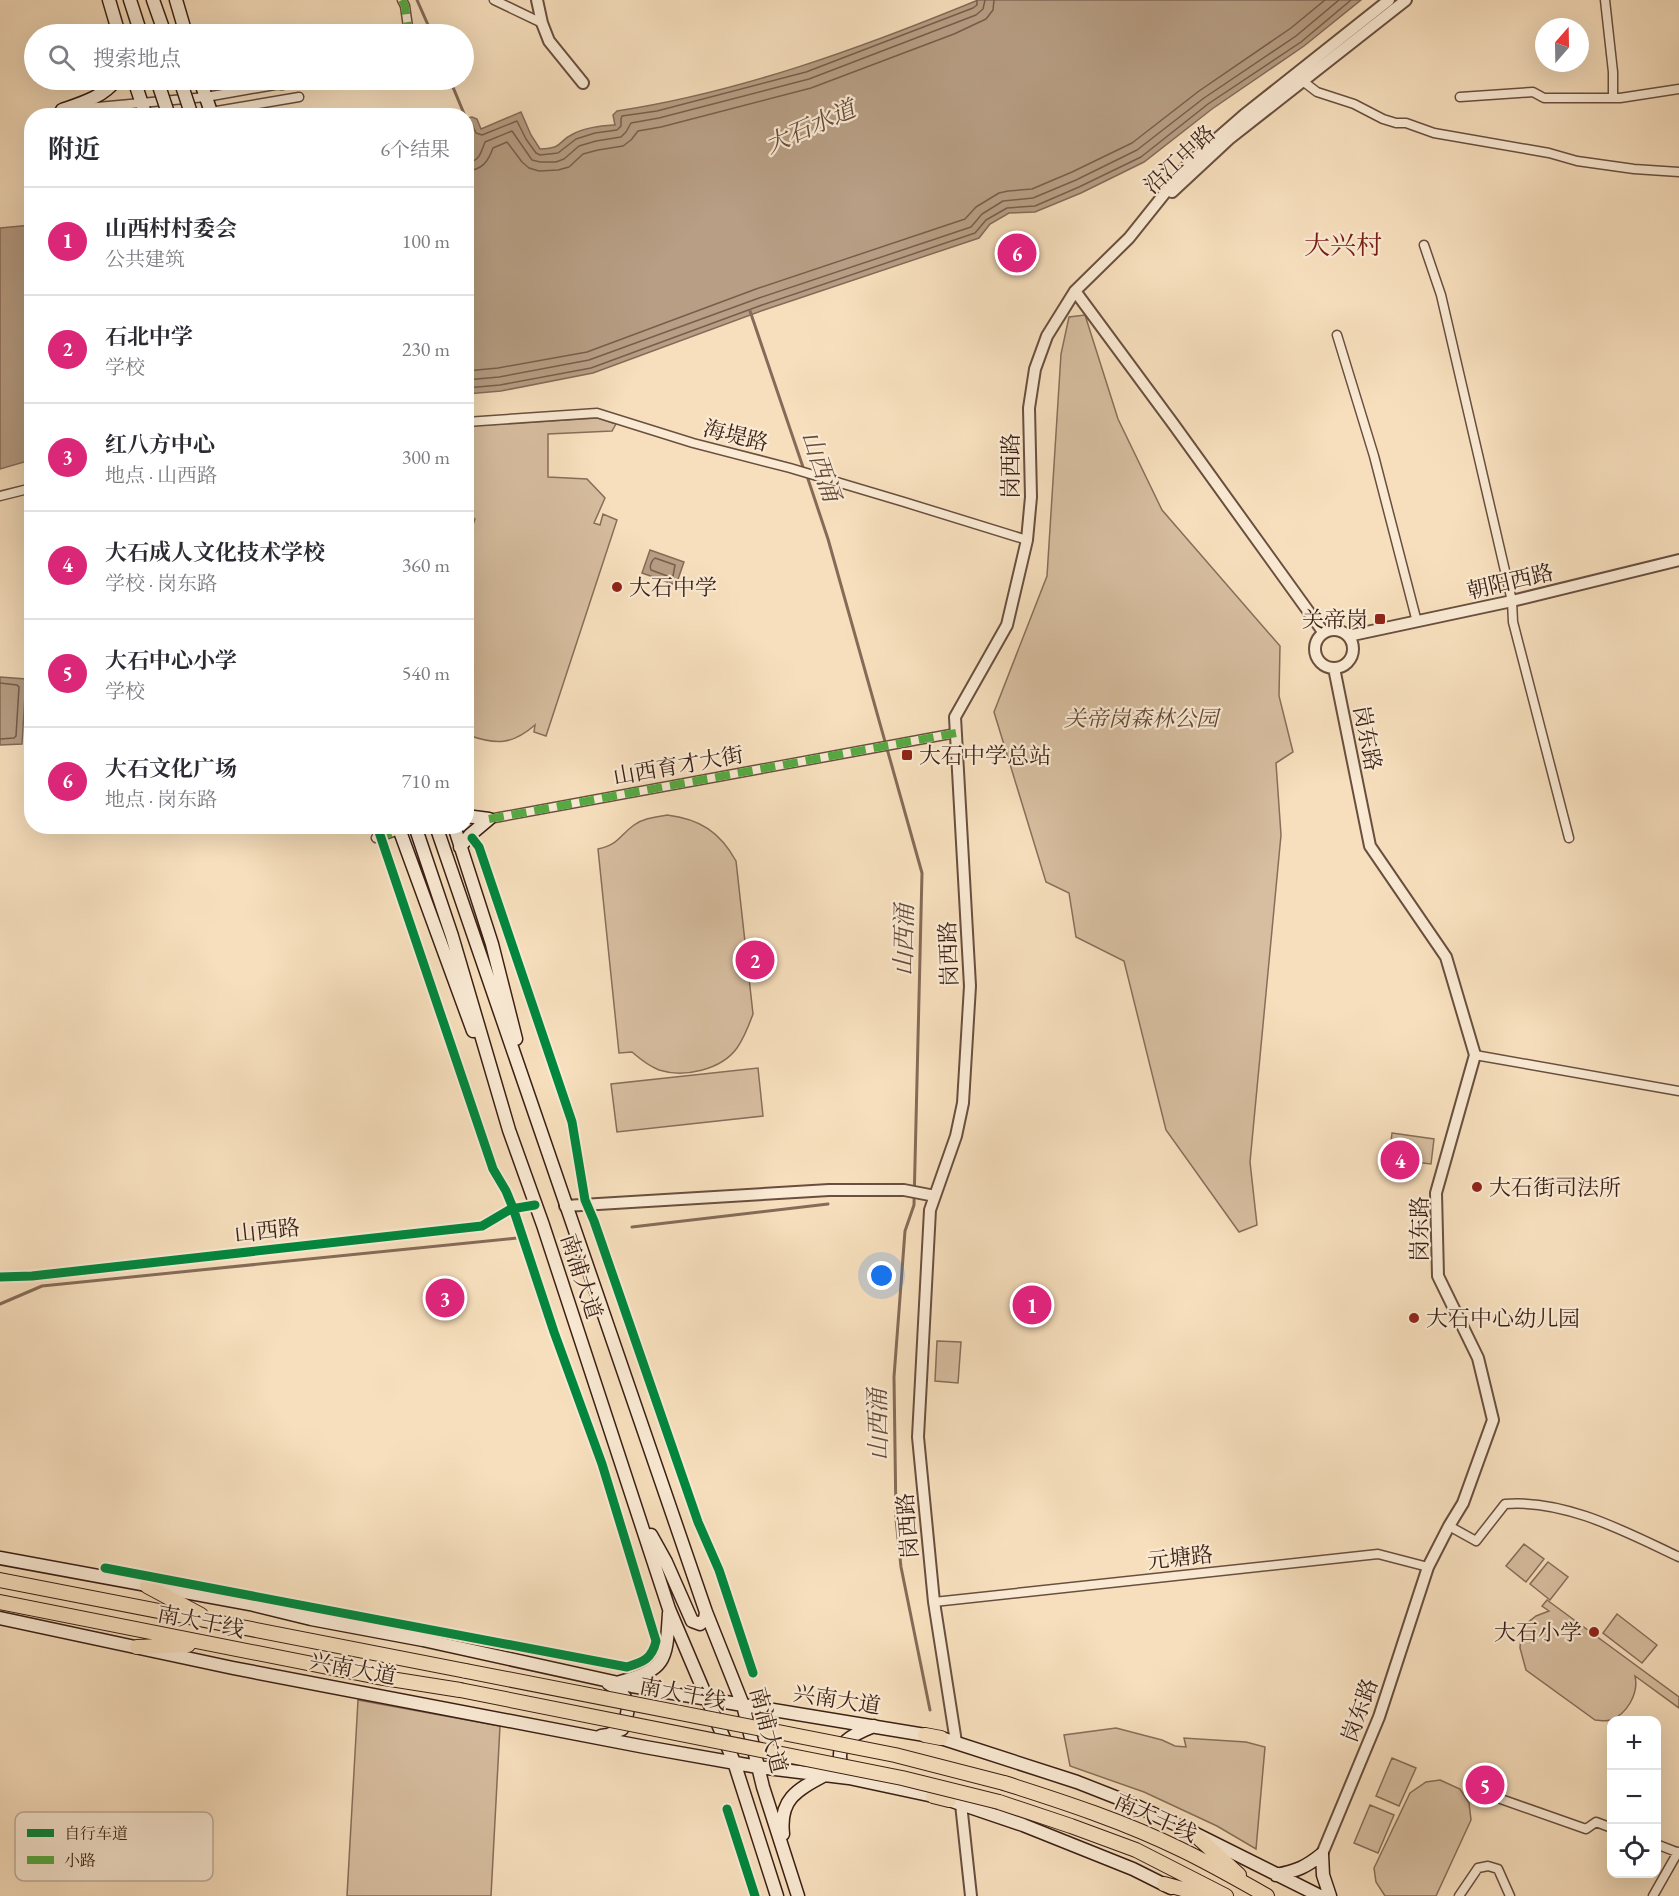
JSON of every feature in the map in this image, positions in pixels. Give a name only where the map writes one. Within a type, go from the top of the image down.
[{"type":"main road","points":[[109,0],[116,24]]},
{"type":"main road","points":[[130,0],[138,24]]},
{"type":"main road","points":[[153,0],[161,24]]},
{"type":"main road","points":[[176,0],[183,24]]},
{"type":"main road","points":[[67,108],[107,90]]},
{"type":"main road","points":[[137,90],[144,108]]},
{"type":"main road","points":[[160,90],[166,108]]},
{"type":"main road","points":[[183,90],[189,108]]},
{"type":"main road","points":[[204,90],[210,108]]},
{"type":"main road","points":[[474,817],[489,819]]},
{"type":"main road","points":[[474,831],[489,819]]},
{"type":"main road","points":[[401,834],[509,1130]]},
{"type":"main road","name":"南浦大道","points":[[418,834],[452,936],[509,1130],[543,1225],[669,1609],[734,1762],[777,1896]]},
{"type":"main road","name":"南浦大道","points":[[439,834],[706,1612],[743,1706],[758,1767],[798,1896]]},
{"type":"main road","points":[[456,834],[492,944],[539,1130]]},
{"type":"main road","points":[[460,847],[471,834]]},
{"type":"main road","points":[[638,1510],[666,1562],[692,1621],[700,1624],[705,1619],[706,1612]]},
{"type":"main road","name":"兴南大道","points":[[0,1558],[250,1604],[601,1680],[743,1706],[925,1734]]},
{"type":"main road","name":"南大干线","points":[[0,1580],[895,1755],[1004,1783],[1067,1803],[1130,1827],[1181,1850],[1267,1896]]},
{"type":"main road","points":[[147,1586],[214,1622]]},
{"type":"main road","name":"南大干线","points":[[0,1602],[902,1778],[999,1802],[1071,1826],[1136,1850],[1226,1896]]},
{"type":"main road","points":[[618,1683],[639,1677],[662,1661],[667,1644],[669,1609]]},
{"type":"main road","name":"兴南大道","points":[[0,1618],[233,1668],[758,1767]]},
{"type":"main road","points":[[136,1647],[209,1644]]},
{"type":"main road","points":[[594,1737],[608,1735],[622,1729],[628,1714],[627,1701],[620,1690],[601,1680]]},
{"type":"main road","points":[[849,1778],[839,1761],[840,1750],[846,1740],[854,1734],[875,1726]]},
{"type":"main road","points":[[925,1734],[1077,1782],[1128,1802],[1320,1896]]},
{"type":"main road","points":[[758,1767],[849,1778],[955,1802],[1023,1824],[1134,1869],[1187,1896]]},
{"type":"main road","points":[[771,1881],[780,1888],[786,1888],[789,1884],[790,1876],[781,1820],[785,1808],[793,1795],[825,1775]]},
{"type":"main road","points":[[1192,1832],[1254,1889]]},
{"type":"main road","points":[[1276,1875],[1294,1872],[1307,1866],[1322,1854]]},
{"type":"main road","points":[[1322,1854],[1323,1875],[1330,1896]]},
{"type":"main road","points":[[1164,1884],[1208,1896]]},
{"type":"street","points":[[402,0],[408,24]]},
{"type":"street","points":[[494,0],[542,23]]},
{"type":"street","points":[[537,0],[549,41],[584,83]]},
{"type":"street","name":"沿江中路","points":[[1148,214],[1229,139],[1389,0]]},
{"type":"street","name":"沿江中路","points":[[1299,78],[1406,0]]},
{"type":"street","points":[[1605,0],[1613,72],[1612,98]]},
{"type":"street","points":[[1299,78],[1317,92],[1354,104],[1383,119],[1406,123],[1434,133],[1549,153],[1577,161],[1634,169],[1679,172]]},
{"type":"street","points":[[1460,97],[1533,92],[1544,98],[1612,98],[1679,89]]},
{"type":"street","points":[[149,108],[241,90]]},
{"type":"street","points":[[234,108],[299,97]]},
{"type":"street","name":"岗西路","points":[[956,1742],[934,1602],[918,1437],[930,1210],[956,1136],[963,1103],[970,986],[955,717],[1007,625],[1027,540],[1031,497],[1029,408],[1031,388],[1047,336],[1075,291],[1129,238],[1148,214]]},
{"type":"street","points":[[1424,244],[1441,294],[1512,601],[1513,622],[1569,838]]},
{"type":"street","points":[[1075,291],[1324,633]]},
{"type":"street","points":[[1337,335],[1374,456],[1417,622]]},
{"type":"street","name":"海堤路","points":[[474,421],[597,413],[693,443],[790,468],[1027,540]]},
{"type":"street","points":[[0,496],[24,490]]},
{"type":"street","name":"朝阳西路","points":[[1348,636],[1512,601],[1679,560]]},
{"type":"street","points":[[1338,630],[1348,636],[1353,645],[1351,658],[1346,664],[1334,668],[1322,663],[1316,652],[1318,640],[1324,633],[1338,630]]},
{"type":"street","name":"岗东路","points":[[1322,1854],[1379,1717],[1428,1568],[1463,1503],[1493,1420],[1478,1358],[1438,1276],[1436,1193],[1475,1055],[1446,957],[1370,846],[1334,668]]},
{"type":"street","name":"山西育才大街","points":[[489,819],[956,733]]},
{"type":"street","points":[[376,838],[385,834]]},
{"type":"street","points":[[1475,1055],[1679,1091]]},
{"type":"street","points":[[566,1206],[829,1190],[904,1190],[935,1196]]},
{"type":"street","name":"山西路","points":[[0,1277],[32,1276],[482,1226],[511,1209],[535,1205]]},
{"type":"street","points":[[1449,1526],[1476,1541],[1505,1504],[1546,1505],[1606,1523],[1679,1557]]},
{"type":"street","name":"元塘路","points":[[934,1602],[1378,1554],[1428,1568]]},
{"type":"street","points":[[1495,1797],[1586,1829],[1596,1822],[1607,1826]]},
{"type":"street","points":[[955,1802],[971,1896]]},
{"type":"street","points":[[1653,1896],[1679,1852],[1661,1846]]},
{"type":"street","points":[[1459,1896],[1478,1868],[1488,1866],[1498,1869],[1510,1896]]},
{"type":"street","points":[[770,1896],[771,1881]]},
{"type":"green space","name":"关帝岗森林公园","points":[[1085,315],[1118,419],[1162,510],[1280,646],[1279,696],[1293,752],[1276,763],[1281,835],[1250,1162],[1257,1225],[1239,1232],[1166,1130],[1124,961],[1076,937],[1069,893],[1046,882],[994,712],[1047,576],[1061,354],[1069,317]]},
{"type":"green space","points":[[598,418],[616,424],[612,431],[548,434],[548,477],[587,479],[605,498],[594,523],[600,525],[603,514],[617,520],[546,736],[534,732],[535,725],[511,740],[495,742],[474,737],[474,426]]},
{"type":"green space","points":[[667,815],[689,820],[708,829],[723,842],[736,861],[753,1014],[742,1040],[730,1056],[712,1067],[679,1073],[659,1070],[632,1052],[619,1053],[598,849],[614,843],[638,823]]},
{"type":"green space","points":[[758,1068],[763,1116],[617,1132],[611,1084]]},
{"type":"green space","points":[[1392,1133],[1434,1139],[1431,1164],[1389,1159]]},
{"type":"green space","points":[[937,1341],[961,1342],[958,1383],[935,1381]]},
{"type":"green space","points":[[1524,1544],[1544,1559],[1526,1582],[1506,1566]]},
{"type":"green space","points":[[1548,1562],[1568,1577],[1550,1600],[1530,1584]]},
{"type":"green space","points":[[1547,1600],[1679,1697],[1679,1708],[1635,1676],[1633,1696],[1622,1713],[1618,1716],[1607,1716],[1607,1720],[1595,1720],[1526,1670],[1520,1648],[1521,1636],[1526,1624],[1536,1616],[1549,1611],[1542,1606]]},
{"type":"green space","points":[[1617,1614],[1657,1645],[1642,1663],[1603,1633]]},
{"type":"green space","points":[[358,1700],[500,1726],[491,1896],[347,1896]]},
{"type":"green space","points":[[1116,1728],[1162,1740],[1175,1746],[1186,1747],[1184,1738],[1246,1742],[1265,1747],[1256,1849],[1217,1826],[1144,1792],[1070,1766],[1064,1735]]},
{"type":"green space","points":[[1392,1758],[1416,1768],[1399,1806],[1376,1796]]},
{"type":"green space","points":[[1440,1780],[1460,1789],[1469,1803],[1471,1820],[1436,1896],[1385,1896],[1376,1882],[1374,1868],[1410,1793],[1426,1782]]},
{"type":"green space","points":[[1370,1805],[1394,1815],[1378,1853],[1354,1843]]},
{"type":"water","name":"大石水道","points":[[978,0],[1361,0],[1304,46],[1212,109],[1144,162],[1081,193],[1035,212],[1009,213],[990,224],[979,238],[764,310],[593,373],[501,391],[474,393],[474,118],[477,119],[481,129],[521,112],[540,149],[553,147],[578,132],[594,127],[615,125],[613,115],[617,111],[663,103],[755,80],[890,35]]},
{"type":"water","points":[[24,226],[24,462],[0,469],[0,228]]},
{"type":"water","points":[[650,550],[684,562],[676,585],[642,573]]},
{"type":"water","points":[[0,677],[24,679],[22,744],[0,745]]},
{"type":"waterway","points":[[417,0],[428,24]]},
{"type":"waterway","points":[[454,90],[462,108]]},
{"type":"waterway","name":"山西涌","points":[[750,311],[804,470]]},
{"type":"waterway","name":"山西涌","points":[[807,476],[828,539],[922,873],[914,1205],[905,1231],[894,1377],[896,1519],[901,1567],[930,1710]]},
{"type":"waterway","points":[[632,1227],[828,1204]]},
{"type":"waterway","points":[[0,1304],[42,1286],[517,1238]]},
{"type":"marked path","points":[[402,0],[408,24]]},
{"type":"marked path","points":[[489,819],[956,733]]},
{"type":"marked path","points":[[377,838],[388,834]]},
{"type":"cycle path","points":[[105,1568],[627,1667],[646,1659],[654,1647],[656,1641],[602,1464],[554,1332],[513,1208],[493,1169],[380,834]]},
{"type":"cycle path","points":[[472,838],[479,847],[572,1122],[585,1200],[698,1522],[719,1570],[753,1673]]},
{"type":"cycle path","points":[[0,1277],[32,1276],[482,1226],[511,1209],[535,1205]]},
{"type":"cycle path","points":[[727,1809],[755,1896]]},
{"type":"place","name":"大石文化广场","points":[[1017,253]]},
{"type":"place","name":"大石中学","points":[[617,587]]},
{"type":"place","name":"关帝岗","points":[[1380,619]]},
{"type":"place","name":"大石中学总站","points":[[907,755]]},
{"type":"place","name":"石北中学","points":[[755,960]]},
{"type":"place","name":"大石成人文化技术学校","points":[[1400,1160]]},
{"type":"place","name":"大石街司法所","points":[[1477,1187]]},
{"type":"place","name":"红八方中心","points":[[445,1298]]},
{"type":"place","name":"山西村村委会","points":[[1032,1305]]},
{"type":"place","name":"大石中心幼儿园","points":[[1414,1318]]},
{"type":"place","name":"大石小学","points":[[1594,1632]]},
{"type":"place","name":"大石中心小学","points":[[1485,1785]]},
{"type":"district","name":"大兴村","points":[[1343,245]]}]
